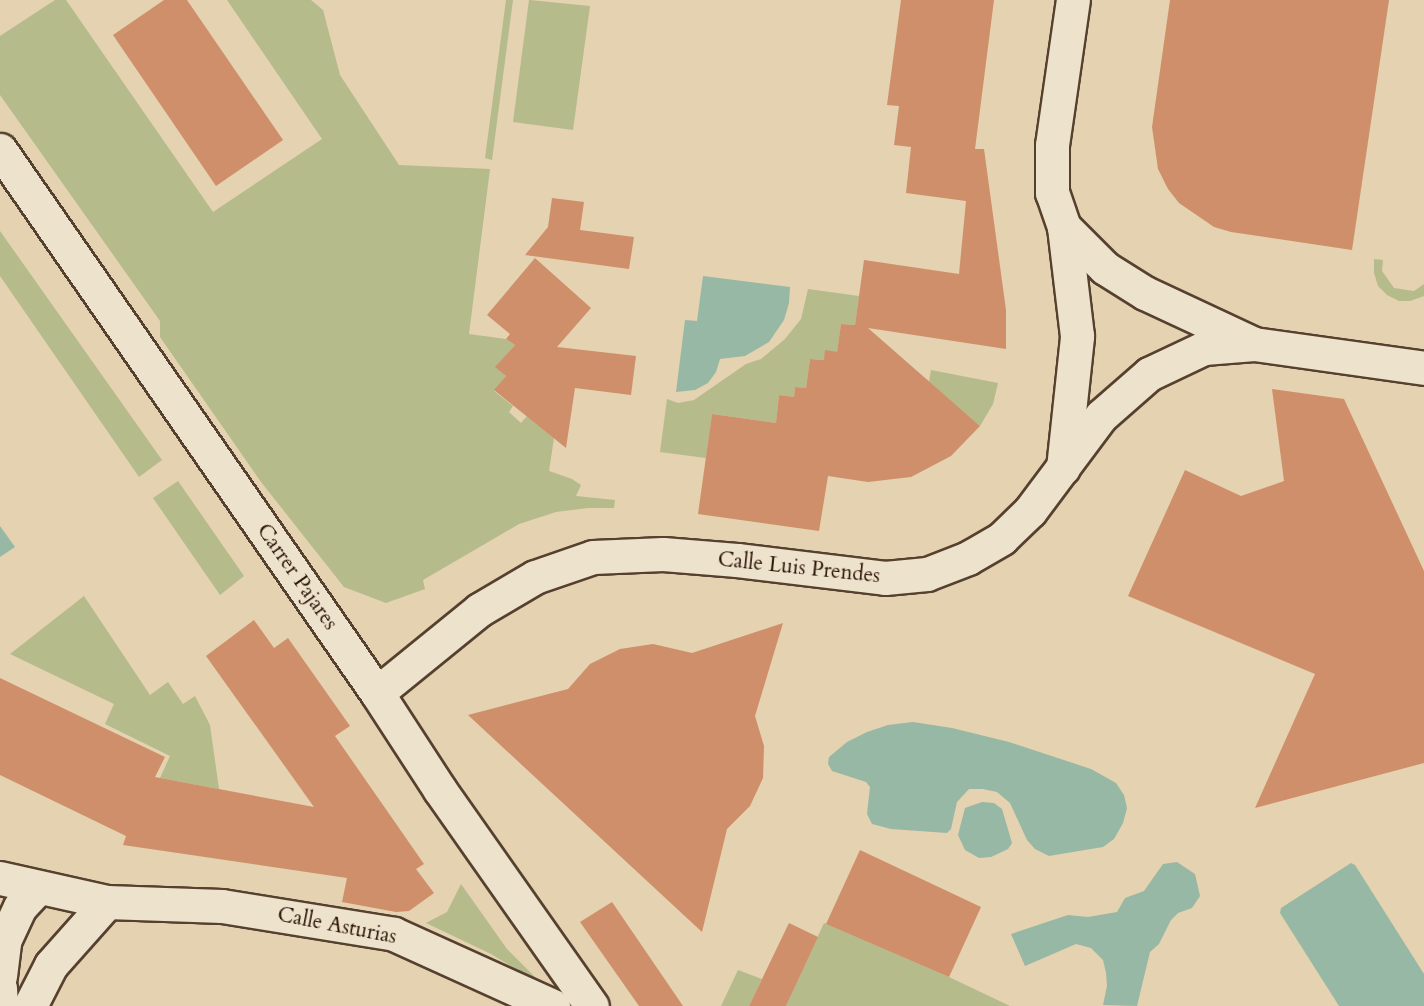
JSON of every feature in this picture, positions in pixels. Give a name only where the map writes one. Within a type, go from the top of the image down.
[{"type":"street","points":[[1063,470],[1077,336],[1064,227],[1052,194],[1052,146],[1073,0]]},
{"type":"street","name":"Carrer Pajares","points":[[0,150],[378,693],[440,790],[592,1006]]},
{"type":"street","points":[[1064,227],[1105,267],[1145,293],[1254,344]]},
{"type":"street","name":"Calle Luis Prendes","points":[[378,693],[479,610],[535,577],[593,557],[663,554],[736,560],[885,578],[927,573],[968,558],[1002,538],[1030,511],[1063,470],[1101,416],[1149,374],[1204,348],[1254,344],[1424,368]]},
{"type":"street","name":"Calle Asturias","points":[[0,878],[107,902],[222,906],[394,934],[553,1006]]},
{"type":"street","points":[[0,976],[4,941],[20,907],[38,888]]},
{"type":"street","points":[[30,1006],[51,965],[107,902]]},
{"type":"street","points":[[0,988],[1,1006]]},
{"type":"shaded area","points":[[55,0],[66,0],[213,212],[322,139],[227,0],[311,0],[323,10],[340,75],[399,165],[490,169],[469,334],[506,339],[515,345],[496,367],[506,376],[494,391],[513,406],[509,412],[521,423],[527,416],[554,438],[549,471],[572,479],[581,485],[576,496],[615,500],[614,508],[556,512],[519,524],[423,580],[425,589],[386,603],[344,587],[261,482],[160,337],[160,321],[0,95],[0,36]]},
{"type":"shaded area","points":[[506,0],[513,0],[492,160],[485,158]]},
{"type":"shaded area","points":[[529,0],[590,6],[573,130],[513,122]]},
{"type":"shaded area","points":[[0,231],[162,460],[139,477],[0,276]]},
{"type":"shaded area","points":[[1374,259],[1383,260],[1382,271],[1394,288],[1414,291],[1424,284],[1424,296],[1410,301],[1399,301],[1387,295],[1378,286],[1374,273]]},
{"type":"shaded area","points":[[703,276],[790,287],[789,303],[784,320],[769,342],[745,356],[720,359],[716,372],[708,383],[695,390],[676,392],[685,320],[697,321]]},
{"type":"shaded area","points":[[808,289],[859,296],[855,325],[841,324],[837,352],[824,360],[810,359],[806,388],[795,387],[794,397],[779,395],[776,423],[712,414],[706,458],[660,452],[667,399],[678,403],[694,400],[746,364],[761,359],[785,339],[801,319]]},
{"type":"shaded area","points":[[931,370],[998,383],[993,404],[980,426],[929,382]]},
{"type":"shaded area","points":[[178,481],[244,576],[220,595],[153,498]]},
{"type":"shaded area","points":[[0,526],[15,547],[0,557]]},
{"type":"shaded area","points":[[84,596],[150,695],[168,682],[183,704],[195,696],[210,725],[219,789],[160,778],[170,756],[105,724],[114,704],[10,654]]},
{"type":"shaded area","points":[[913,722],[952,728],[1009,742],[1091,769],[1116,783],[1124,795],[1127,808],[1123,823],[1114,839],[1103,847],[1049,856],[1035,849],[1027,840],[1010,803],[997,792],[969,789],[957,802],[951,829],[947,833],[891,829],[872,824],[867,814],[870,787],[866,782],[832,771],[828,764],[829,757],[847,742],[867,732],[888,725]]},
{"type":"shaded area","points":[[982,802],[994,803],[1002,809],[1012,843],[1008,849],[991,857],[979,858],[965,850],[958,835],[965,808]]},
{"type":"shaded area","points":[[1177,862],[1195,874],[1200,896],[1192,908],[1178,913],[1171,920],[1159,944],[1150,952],[1137,1006],[1103,1005],[1107,986],[1106,973],[1103,960],[1091,948],[1076,944],[1025,966],[1011,934],[1068,915],[1088,917],[1117,912],[1125,898],[1144,891],[1163,864]]},
{"type":"shaded area","points":[[1351,863],[1355,865],[1424,974],[1424,1006],[1339,1006],[1280,913],[1281,908]]},
{"type":"shaded area","points":[[461,884],[507,949],[544,986],[491,954],[426,923],[447,912]]},
{"type":"shaded area","points":[[824,923],[949,977],[1010,1006],[786,1006]]},
{"type":"shaded area","points":[[738,970],[762,979],[749,1006],[721,1006]]},
{"type":"building","points":[[164,0],[187,0],[283,140],[216,186],[113,35]]},
{"type":"building","points":[[901,0],[994,0],[975,149],[984,149],[1006,310],[1006,349],[868,328],[980,426],[951,456],[911,477],[868,482],[828,476],[819,531],[698,514],[712,414],[776,423],[779,395],[794,397],[795,387],[806,388],[810,359],[824,360],[825,350],[837,352],[841,324],[855,325],[864,260],[959,274],[966,201],[906,193],[911,147],[894,145],[899,106],[887,105]]},
{"type":"building","points":[[1170,0],[1389,0],[1352,250],[1231,232],[1214,227],[1179,203],[1168,189],[1158,169],[1152,127]]},
{"type":"building","points":[[552,198],[584,202],[580,230],[634,237],[629,269],[525,255],[548,227]]},
{"type":"building","points":[[535,258],[591,308],[557,347],[636,356],[631,395],[575,388],[566,448],[494,390],[506,376],[495,367],[515,345],[506,339],[510,334],[487,315]]},
{"type":"building","points":[[1272,389],[1344,399],[1424,571],[1424,763],[1255,808],[1315,674],[1128,596],[1185,470],[1241,496],[1284,481]]},
{"type":"building","points":[[254,620],[274,648],[288,638],[350,726],[335,736],[424,864],[416,869],[434,893],[409,911],[396,912],[342,902],[347,878],[123,845],[126,836],[0,775],[0,678],[165,757],[155,777],[314,807],[206,656]]},
{"type":"building","points":[[783,623],[755,716],[764,746],[763,778],[750,806],[727,829],[702,932],[468,715],[568,689],[590,664],[620,649],[653,644],[692,653]]},
{"type":"building","points":[[860,850],[981,907],[949,977],[826,924]]},
{"type":"building","points":[[612,902],[683,1006],[639,1006],[580,922]]},
{"type":"building","points":[[789,923],[818,937],[786,1006],[749,1006]]}]
